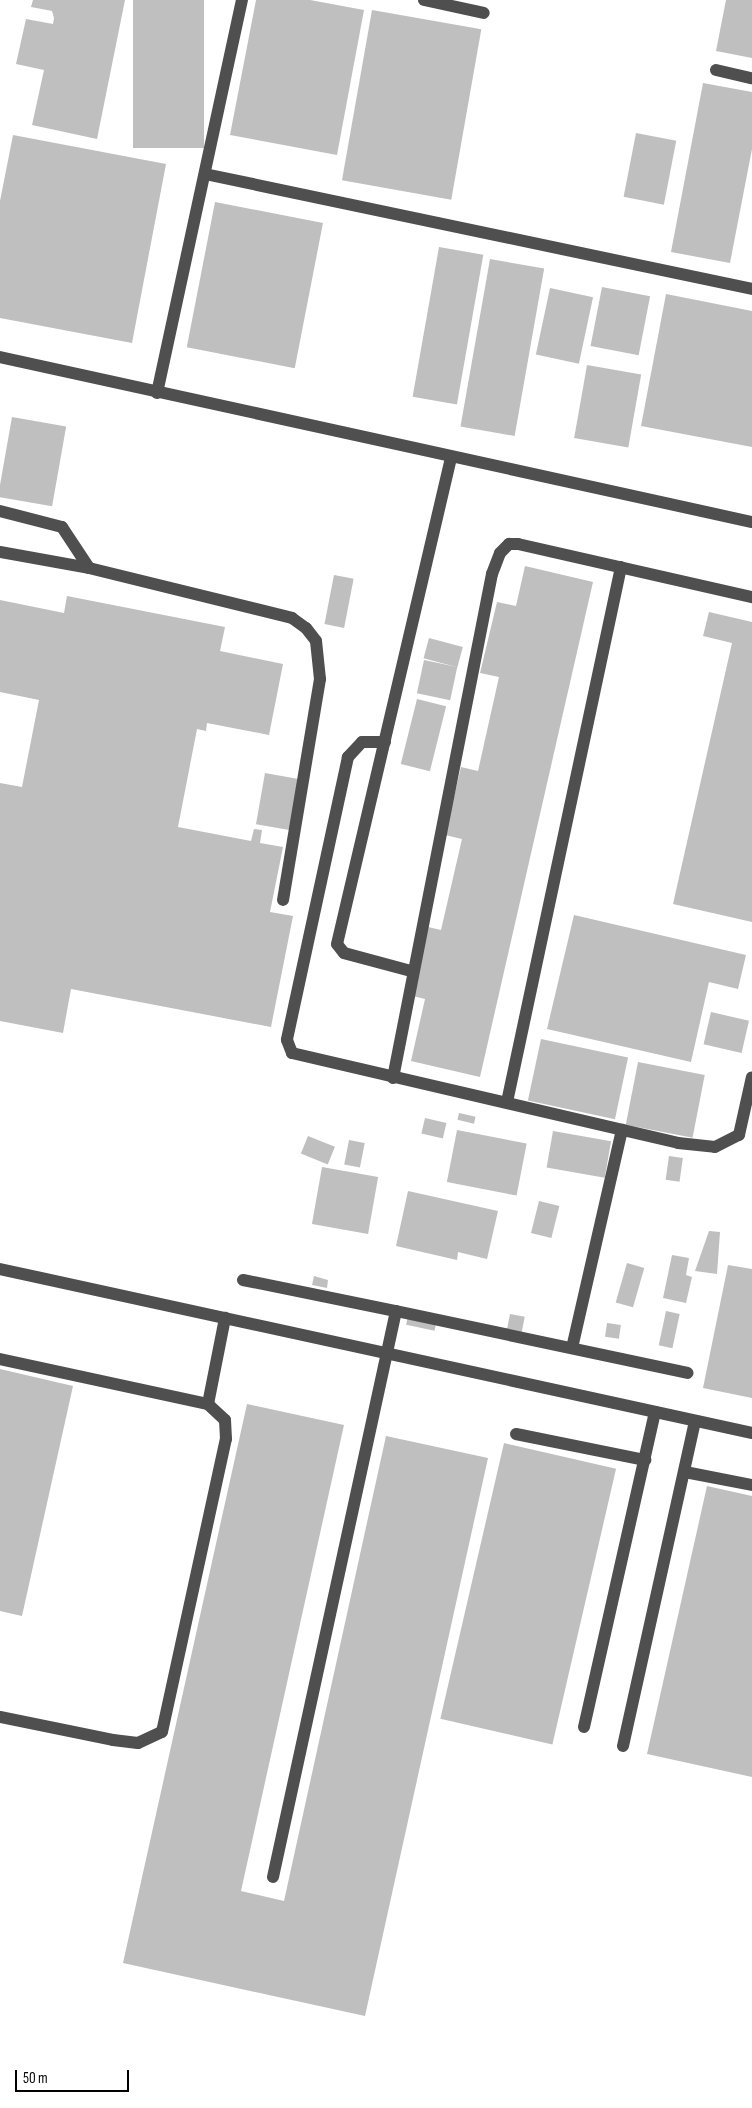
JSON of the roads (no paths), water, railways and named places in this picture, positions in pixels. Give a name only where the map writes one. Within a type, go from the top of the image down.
[{"type":"street","points":[[157,393],[242,0]]},
{"type":"street","points":[[424,0],[484,14]]},
{"type":"street","points":[[716,70],[752,78]]},
{"type":"street","points":[[205,174],[752,289]]},
{"type":"street","points":[[0,357],[451,458],[752,522]]},
{"type":"street","points":[[411,971],[344,954],[337,944],[451,458]]},
{"type":"street","points":[[0,511],[62,528],[89,568]]},
{"type":"street","points":[[393,1078],[411,971],[492,574],[500,553],[509,544],[518,544],[752,597]]},
{"type":"street","points":[[0,552],[89,568],[292,618],[316,641],[320,679],[283,900]]},
{"type":"street","points":[[507,1102],[621,567]]},
{"type":"street","points":[[385,742],[362,742],[348,757],[287,1040],[297,1057],[507,1102],[678,1143],[726,1145],[739,1135],[752,1077]]},
{"type":"street","points":[[572,1348],[622,1130]]},
{"type":"street","points":[[0,1269],[752,1433]]},
{"type":"street","points":[[243,1280],[687,1372]]},
{"type":"street","points":[[273,1877],[396,1311]]},
{"type":"street","points":[[208,1404],[224,1318]]},
{"type":"street","points":[[0,1359],[208,1404],[225,1420],[226,1439],[162,1732],[138,1742],[113,1740],[0,1717]]},
{"type":"street","points":[[584,1727],[655,1412]]},
{"type":"street","points":[[623,1746],[695,1421]]},
{"type":"street","points":[[516,1434],[645,1460]]},
{"type":"street","points":[[685,1472],[752,1485]]}]
